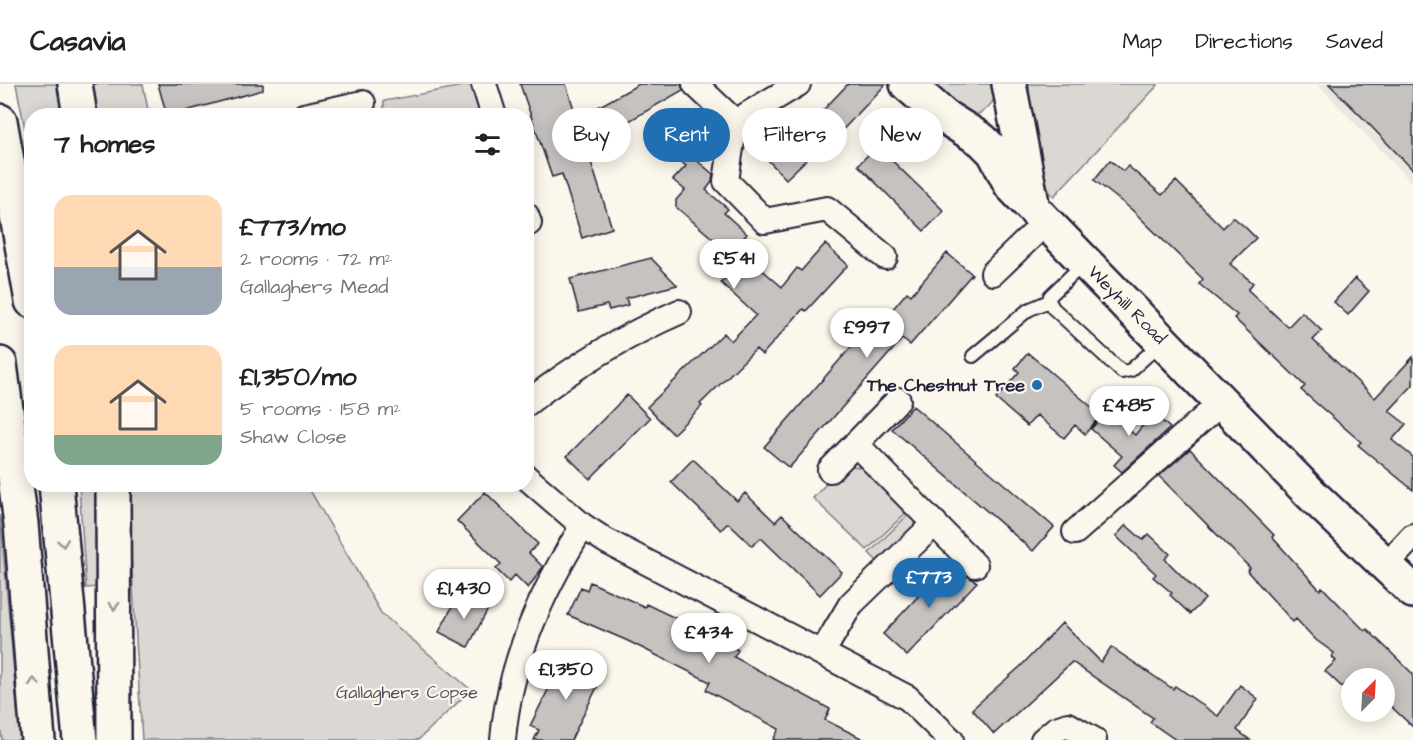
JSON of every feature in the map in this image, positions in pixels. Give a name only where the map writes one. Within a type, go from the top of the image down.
[{"type":"main road","points":[[75,84],[79,108]]},
{"type":"main road","name":"Weyhill Road","points":[[906,84],[931,94],[945,117],[982,140],[994,152],[1011,184],[1039,215],[1385,566],[1413,591]]},
{"type":"main road","points":[[960,126],[977,126],[992,119],[1002,110],[1009,89]]},
{"type":"main road","points":[[1009,89],[1039,215]]},
{"type":"main road","points":[[0,121],[24,256]]},
{"type":"main road","points":[[0,364],[21,524],[38,740]]},
{"type":"main road","points":[[57,492],[80,740]]},
{"type":"main road","points":[[112,492],[114,740]]},
{"type":"street","points":[[484,84],[492,108]]},
{"type":"street","points":[[695,84],[735,122]]},
{"type":"street","points":[[735,122],[798,84]]},
{"type":"street","points":[[336,108],[364,101]]},
{"type":"street","points":[[735,122],[726,181],[765,221],[827,209],[885,257]]},
{"type":"street","points":[[993,273],[1039,215]]},
{"type":"street","points":[[534,398],[588,360],[636,331],[679,312]]},
{"type":"street","points":[[830,470],[898,400]]},
{"type":"street","points":[[1075,532],[1223,401]]},
{"type":"street","points":[[856,444],[975,565]]},
{"type":"street","points":[[534,484],[583,526],[662,571],[908,698],[951,740]]},
{"type":"street","points":[[822,653],[851,604],[935,523]]},
{"type":"street","points":[[503,740],[505,713],[531,624],[552,576],[583,526]]},
{"type":"street","points":[[1385,566],[1413,536]]},
{"type":"street","points":[[1043,740],[1056,729],[1068,725],[1094,740]]},
{"type":"lane","points":[[973,356],[1023,314],[1049,301],[1050,296],[1085,262]]},
{"type":"lane","points":[[1049,301],[1122,372],[1131,370],[1163,341]]},
{"type":"shaded area","points":[[1317,84],[1413,84],[1413,184],[1402,172]]},
{"type":"green space","points":[[16,84],[60,84],[65,108],[24,108],[24,124]]},
{"type":"green space","points":[[93,84],[143,84],[148,108],[96,108]]},
{"type":"green space","points":[[473,84],[482,108],[384,108],[384,101]]},
{"type":"green space","points":[[939,84],[999,84],[988,108],[983,112],[970,115],[957,109],[942,93]]},
{"type":"green space","points":[[1029,84],[1158,85],[1054,196],[1050,193],[1045,180],[1038,153]]},
{"type":"green space","points":[[852,466],[866,468],[911,508],[867,550],[813,498],[840,469]]},
{"type":"green space","points":[[79,492],[96,492],[100,587],[86,588]]},
{"type":"green space","name":"Gallaghers Copse","points":[[127,492],[311,492],[381,613],[471,690],[418,740],[142,740]]},
{"type":"green space","points":[[912,511],[915,526],[880,564],[869,553]]},
{"type":"green space","points":[[0,515],[20,740],[2,740],[0,724]]},
{"type":"building","points":[[158,84],[263,84],[263,90],[197,108],[165,108]]},
{"type":"building","points":[[520,84],[566,84],[574,108],[552,108],[552,162],[591,162],[612,228],[582,238],[562,174],[552,177],[534,125],[534,108],[528,108]]},
{"type":"building","points":[[639,84],[681,84],[683,90],[652,108],[643,108],[643,113],[631,120],[631,108],[596,108]]},
{"type":"building","points":[[848,84],[886,84],[863,108],[859,108],[859,113],[847,125],[847,108],[825,108]]},
{"type":"building","points":[[1329,84],[1413,84],[1413,170],[1363,118]]},
{"type":"building","points":[[1110,160],[1123,171],[1128,166],[1162,195],[1176,181],[1223,228],[1233,217],[1245,227],[1256,238],[1230,264],[1253,283],[1248,290],[1288,327],[1302,312],[1322,331],[1313,340],[1375,398],[1413,357],[1413,385],[1389,411],[1406,424],[1392,440],[1413,457],[1413,490],[1358,445],[1361,442],[1301,390],[1305,386],[1234,318],[1237,315],[1199,284],[1203,279],[1131,209],[1094,180]]},
{"type":"building","points":[[682,162],[699,162],[713,174],[712,182],[706,190],[728,209],[724,213],[747,234],[736,247],[782,287],[797,268],[801,271],[825,244],[848,265],[806,311],[803,309],[762,355],[756,349],[673,434],[647,407],[724,333],[731,341],[756,315],[721,283],[726,277],[715,268],[730,250],[726,250],[676,207],[676,200],[685,190],[673,180],[686,166]]},
{"type":"building","points":[[770,162],[804,162],[786,179]]},
{"type":"building","points":[[861,162],[893,162],[944,211],[924,231],[858,165]]},
{"type":"building","points":[[947,253],[972,274],[910,345],[902,339],[789,468],[764,447],[871,324],[876,329],[907,292],[911,295]]},
{"type":"building","points":[[651,258],[677,285],[626,298],[628,305],[609,310],[607,305],[579,312],[570,279]]},
{"type":"building","points":[[1355,278],[1369,291],[1348,315],[1334,302]]},
{"type":"building","name":"The Chestnut Tree","points":[[1028,353],[1101,415],[1085,434],[1075,425],[1064,438],[1037,415],[1027,426],[996,399],[1019,372],[1015,368]]},
{"type":"building","points":[[627,395],[650,418],[590,479],[567,456]]},
{"type":"building","points":[[913,406],[1054,527],[1033,551],[892,429]]},
{"type":"building","points":[[1107,411],[1135,435],[1153,413],[1170,428],[1122,472],[1114,465],[1122,456],[1091,429]]},
{"type":"building","points":[[1190,449],[1274,535],[1272,537],[1320,590],[1322,587],[1365,631],[1367,629],[1413,674],[1413,727],[1395,710],[1395,668],[1341,668],[1341,686],[1325,671],[1336,661],[1332,657],[1334,653],[1316,640],[1296,619],[1293,622],[1247,571],[1250,568],[1159,476]]},
{"type":"building","points":[[693,459],[737,501],[745,493],[775,522],[782,515],[842,572],[820,595],[761,538],[752,546],[728,523],[721,530],[671,482]]},
{"type":"building","points":[[485,492],[538,544],[529,553],[543,567],[528,588],[515,575],[509,582],[496,569],[501,564],[457,521]]},
{"type":"building","points":[[1126,525],[1143,540],[1149,534],[1170,554],[1165,559],[1205,599],[1190,614],[1170,595],[1172,593],[1153,577],[1156,574],[1116,536]]},
{"type":"building","points":[[951,561],[965,575],[977,582],[907,656],[883,634]]},
{"type":"building","points":[[590,582],[645,607],[646,604],[738,650],[734,657],[830,709],[825,720],[865,740],[773,740],[779,729],[706,690],[710,682],[628,641],[568,615],[581,587],[587,590]]},
{"type":"building","points":[[459,594],[488,609],[468,647],[439,632]]},
{"type":"building","points":[[1062,623],[1101,662],[1111,647],[1173,689],[1175,686],[1218,716],[1240,685],[1258,699],[1237,730],[1250,740],[1176,740],[1150,722],[1153,718],[1072,662],[994,734],[972,709],[1021,666]]},
{"type":"building","points":[[565,656],[603,675],[571,740],[534,740],[539,730],[530,726]]},
{"type":"place","name":"The Chestnut Tree","points":[[1037,385]]}]
